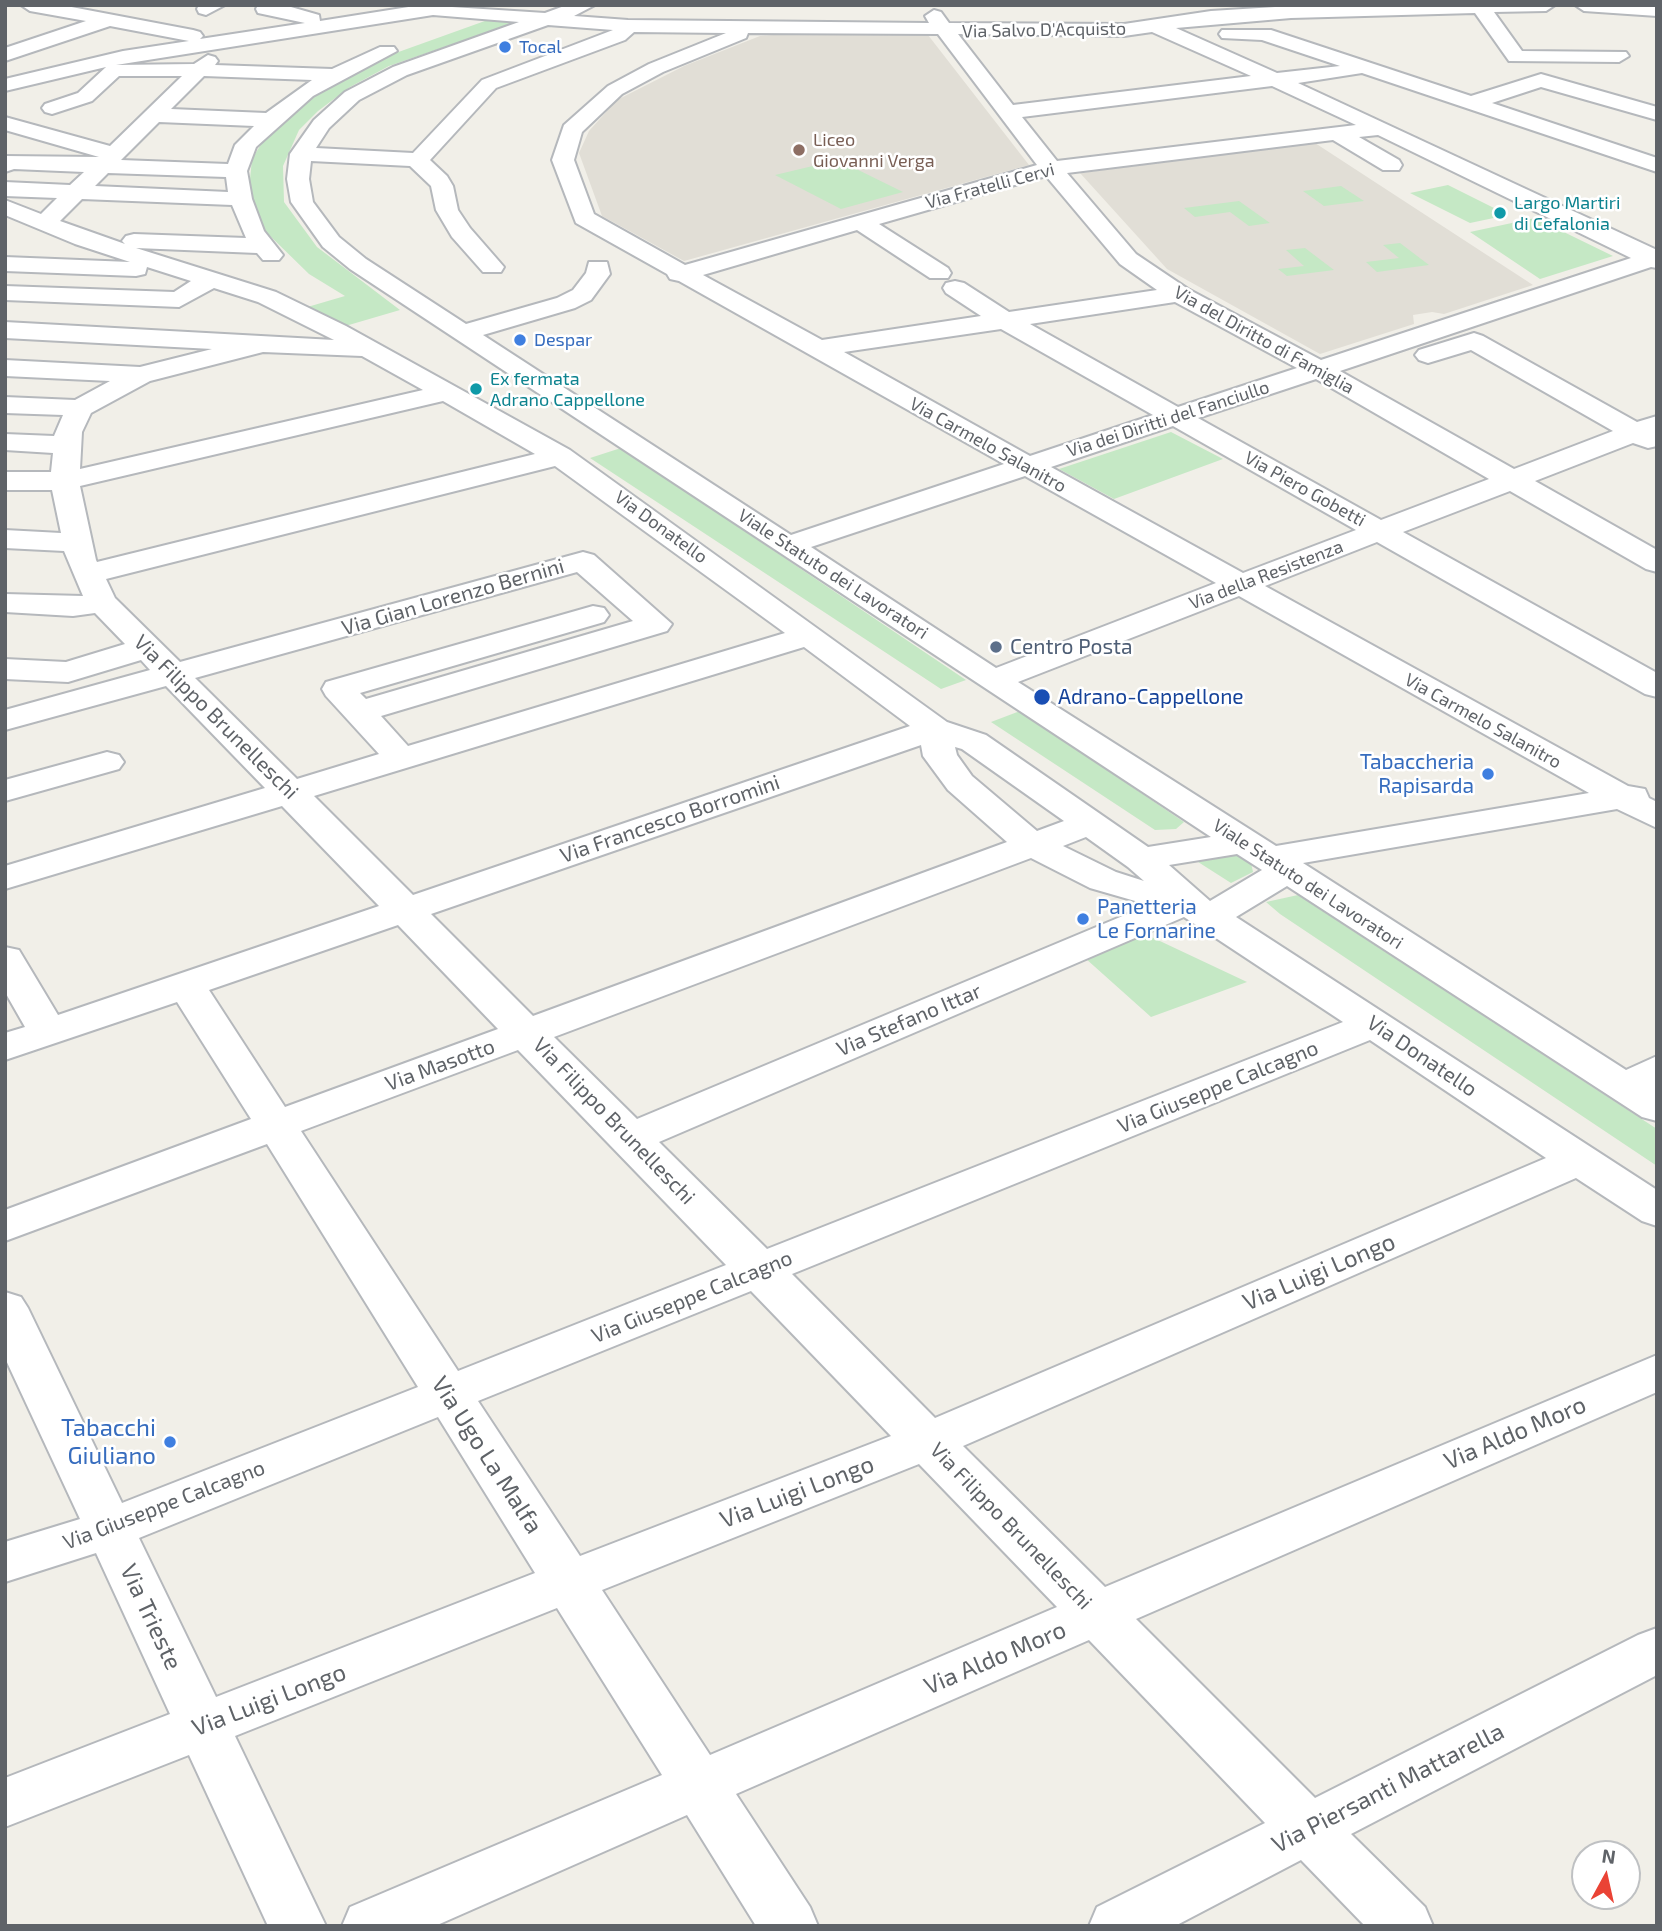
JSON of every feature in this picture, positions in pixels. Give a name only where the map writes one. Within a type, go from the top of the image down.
[{"type":"street","points":[[275,5],[265,9],[404,42]]},
{"type":"street","points":[[301,155],[321,124],[352,96],[372,84],[534,13],[586,5]]},
{"type":"street","name":"Via del Diritto di Famiglia","points":[[928,5],[942,31],[1051,168],[1128,259],[1179,295],[1329,375],[1657,564]]},
{"type":"street","points":[[1115,5],[1124,30]]},
{"type":"street","name":"Via Salvo D'Acquisto","points":[[452,13],[534,13],[628,26],[942,31],[1124,30],[1289,9],[1546,5]]},
{"type":"street","points":[[1479,6],[1516,57],[1619,56],[1575,5]]},
{"type":"street","points":[[1584,5],[1657,10]]},
{"type":"street","points":[[29,7],[283,53],[343,70]]},
{"type":"street","points":[[5,55],[151,7]]},
{"type":"street","points":[[5,85],[98,62],[155,52],[289,32],[346,27],[390,10],[452,13]]},
{"type":"street","points":[[182,12],[289,32]]},
{"type":"street","points":[[438,32],[452,13]]},
{"type":"street","points":[[418,161],[489,84],[618,36],[628,26]]},
{"type":"street","points":[[30,27],[155,52]]},
{"type":"street","points":[[346,27],[404,42]]},
{"type":"street","points":[[1158,27],[1655,259]]},
{"type":"street","name":"Via Carmelo Salanitro","points":[[751,29],[656,68],[615,90],[572,131],[563,160],[584,218],[679,274],[1238,585],[1640,795],[1657,817]]},
{"type":"street","points":[[1178,36],[1264,34],[1657,165]]},
{"type":"street","points":[[45,223],[226,42]]},
{"type":"street","points":[[268,251],[253,232],[241,199],[236,171],[246,145],[298,97],[343,70],[404,42]]},
{"type":"street","points":[[5,43],[98,62]]},
{"type":"street","points":[[5,67],[39,75]]},
{"type":"street","points":[[1008,112],[1363,69]]},
{"type":"street","points":[[52,108],[85,97],[113,71],[343,70]]},
{"type":"street","points":[[1468,104],[1541,80],[1657,114]]},
{"type":"street","points":[[93,89],[120,90]]},
{"type":"street","points":[[148,92],[203,94]]},
{"type":"street","points":[[5,95],[83,120],[5,146]]},
{"type":"street","points":[[271,96],[298,97]]},
{"type":"street","points":[[153,116],[271,120]]},
{"type":"street","points":[[5,123],[115,154],[236,171]]},
{"type":"street","name":"Via Fratelli Cervi","points":[[679,274],[1051,168],[1338,134],[1375,126]]},
{"type":"street","points":[[1338,134],[1391,165]]},
{"type":"street","points":[[5,165],[9,162],[115,154],[154,141]]},
{"type":"street","points":[[219,144],[246,145]]},
{"type":"street","points":[[301,155],[406,158],[418,161],[436,176],[442,186],[447,210],[460,232],[492,267]]},
{"type":"street","name":"Viale Statuto dei Lavoratori","points":[[301,155],[298,179],[302,202],[331,242],[358,264],[1267,857],[1646,1089]]},
{"type":"street","points":[[5,189],[241,199]]},
{"type":"street","points":[[98,241],[132,218],[154,195]]},
{"type":"street","points":[[5,207],[188,272]]},
{"type":"street","name":"Via Piero Gobetti","points":[[860,222],[1004,320],[1657,687]]},
{"type":"street","points":[[19,236],[268,251]]},
{"type":"street","points":[[5,264],[188,272],[268,251]]},
{"type":"street","name":"Via dei Diritti del Fanciullo","points":[[789,545],[1176,416],[1329,375],[1547,293],[1655,259]]},
{"type":"street","points":[[464,332],[566,303],[582,295],[598,274],[598,267]]},
{"type":"street","points":[[5,293],[179,300],[188,272]]},
{"type":"street","name":"Via Donatello","points":[[188,272],[267,296],[371,349],[560,456],[934,729],[974,742],[1141,859],[1199,909],[1657,1210]]},
{"type":"street","points":[[815,349],[1179,295]]},
{"type":"street","points":[[5,330],[371,349]]},
{"type":"street","points":[[1329,375],[1474,341],[1649,434]]},
{"type":"street","points":[[5,368],[141,375],[262,344]]},
{"type":"street","points":[[5,481],[70,445],[141,375]]},
{"type":"street","points":[[5,442],[70,445],[448,392]]},
{"type":"street","points":[[5,404],[70,445],[88,573],[72,607],[5,603]]},
{"type":"street","name":"Via della Resistenza","points":[[993,680],[1510,481],[1649,434]]},
{"type":"street","points":[[5,539],[88,573],[560,456]]},
{"type":"street","name":"Via Gian Lorenzo Bernini","points":[[159,661],[294,641],[583,561],[656,624],[541,658],[348,700]]},
{"type":"street","name":"Via Filippo Brunelleschi","points":[[88,573],[159,661],[291,792],[1404,1926]]},
{"type":"street","points":[[348,700],[632,604]]},
{"type":"street","points":[[5,878],[808,636]]},
{"type":"street","points":[[294,641],[401,758]]},
{"type":"street","points":[[541,658],[588,702]]},
{"type":"street","points":[[5,669],[68,672],[159,661]]},
{"type":"street","points":[[6,718],[159,661]]},
{"type":"street","points":[[934,729],[940,756],[960,783],[999,819],[1033,845],[1103,880],[1199,909]]},
{"type":"street","name":"Via Francesco Borromini","points":[[5,1047],[934,729]]},
{"type":"street","points":[[5,791],[107,762]]},
{"type":"street","points":[[1141,859],[1267,857],[1640,795]]},
{"type":"street","name":"Via Masotto","points":[[5,1226],[1089,824]]},
{"type":"street","name":"Via Stefano Ittar","points":[[631,1138],[1199,909],[1267,857]]},
{"type":"street","points":[[5,958],[48,1032]]},
{"type":"street","name":"Via Ugo La Malfa","points":[[186,985],[789,1926]]},
{"type":"street","name":"Via Giuseppe Calcagno","points":[[5,1562],[110,1529],[1375,1024]]},
{"type":"street","name":"Via Luigi Longo","points":[[5,1803],[928,1441],[1580,1160]]},
{"type":"street","name":"Via Trieste","points":[[5,1308],[297,1926]]},
{"type":"street","name":"Via Aldo Moro","points":[[371,1926],[1657,1372]]},
{"type":"street","name":"Via Piersanti Mattarella","points":[[1118,1926],[1657,1650]]},
{"type":"shaded area","name":"Liceo Giovanni Verga","points":[[928,35],[1029,165],[684,261],[602,216],[579,153],[589,131],[617,100],[684,66],[760,36]]},
{"type":"shaded area","points":[[1315,143],[1533,285],[1444,314],[1432,312],[1413,315],[1414,324],[1320,354],[1167,269],[1080,173]]},
{"type":"green space","points":[[496,17],[520,21],[389,66],[350,87],[318,111],[299,130],[283,166],[284,202],[317,247],[400,310],[342,327],[304,308],[345,296],[309,274],[265,231],[249,189],[252,159],[266,136],[317,92],[379,59]]},
{"type":"green space","points":[[838,160],[903,192],[841,209],[775,175]]},
{"type":"green space","points":[[1448,185],[1508,215],[1470,223],[1410,193]]},
{"type":"green space","points":[[1341,186],[1364,201],[1324,206],[1303,191]]},
{"type":"green space","points":[[1239,201],[1270,223],[1249,226],[1230,212],[1195,217],[1184,208]]},
{"type":"green space","points":[[1535,218],[1613,256],[1540,279],[1470,232]]},
{"type":"green space","points":[[1400,243],[1429,265],[1377,272],[1366,262],[1399,258],[1383,245]]},
{"type":"green space","points":[[1305,248],[1334,270],[1287,276],[1278,269],[1304,266],[1286,250]]},
{"type":"green space","points":[[1171,432],[1223,459],[1114,499],[1059,469]]},
{"type":"green space","points":[[621,448],[966,680],[941,689],[590,458]]},
{"type":"green space","points":[[1020,711],[1184,822],[1176,829],[1155,830],[991,722]]},
{"type":"green space","points":[[1234,850],[1251,863],[1253,872],[1231,883],[1195,860]]},
{"type":"green space","points":[[1298,895],[1657,1129],[1657,1166],[1280,914],[1266,902]]},
{"type":"green space","points":[[1145,934],[1247,982],[1151,1017],[1085,958]]},
{"type":"place","name":"Tocal","points":[[505,47]]},
{"type":"place","name":"Liceo Giovanni Verga","points":[[799,150]]},
{"type":"place","name":"Largo Martiri di Cefalonia","points":[[1500,213]]},
{"type":"place","name":"Despar","points":[[520,340]]},
{"type":"place","name":"Ex fermata Adrano Cappellone","points":[[476,389]]},
{"type":"place","name":"Centro Posta","points":[[996,647]]},
{"type":"place","name":"Adrano-Cappellone","points":[[1042,697]]},
{"type":"place","name":"Tabaccheria Rapisarda","points":[[1488,774]]},
{"type":"place","name":"Panetteria Le Fornarine","points":[[1083,919]]},
{"type":"place","name":"Tabacchi Giuliano","points":[[170,1442]]}]
